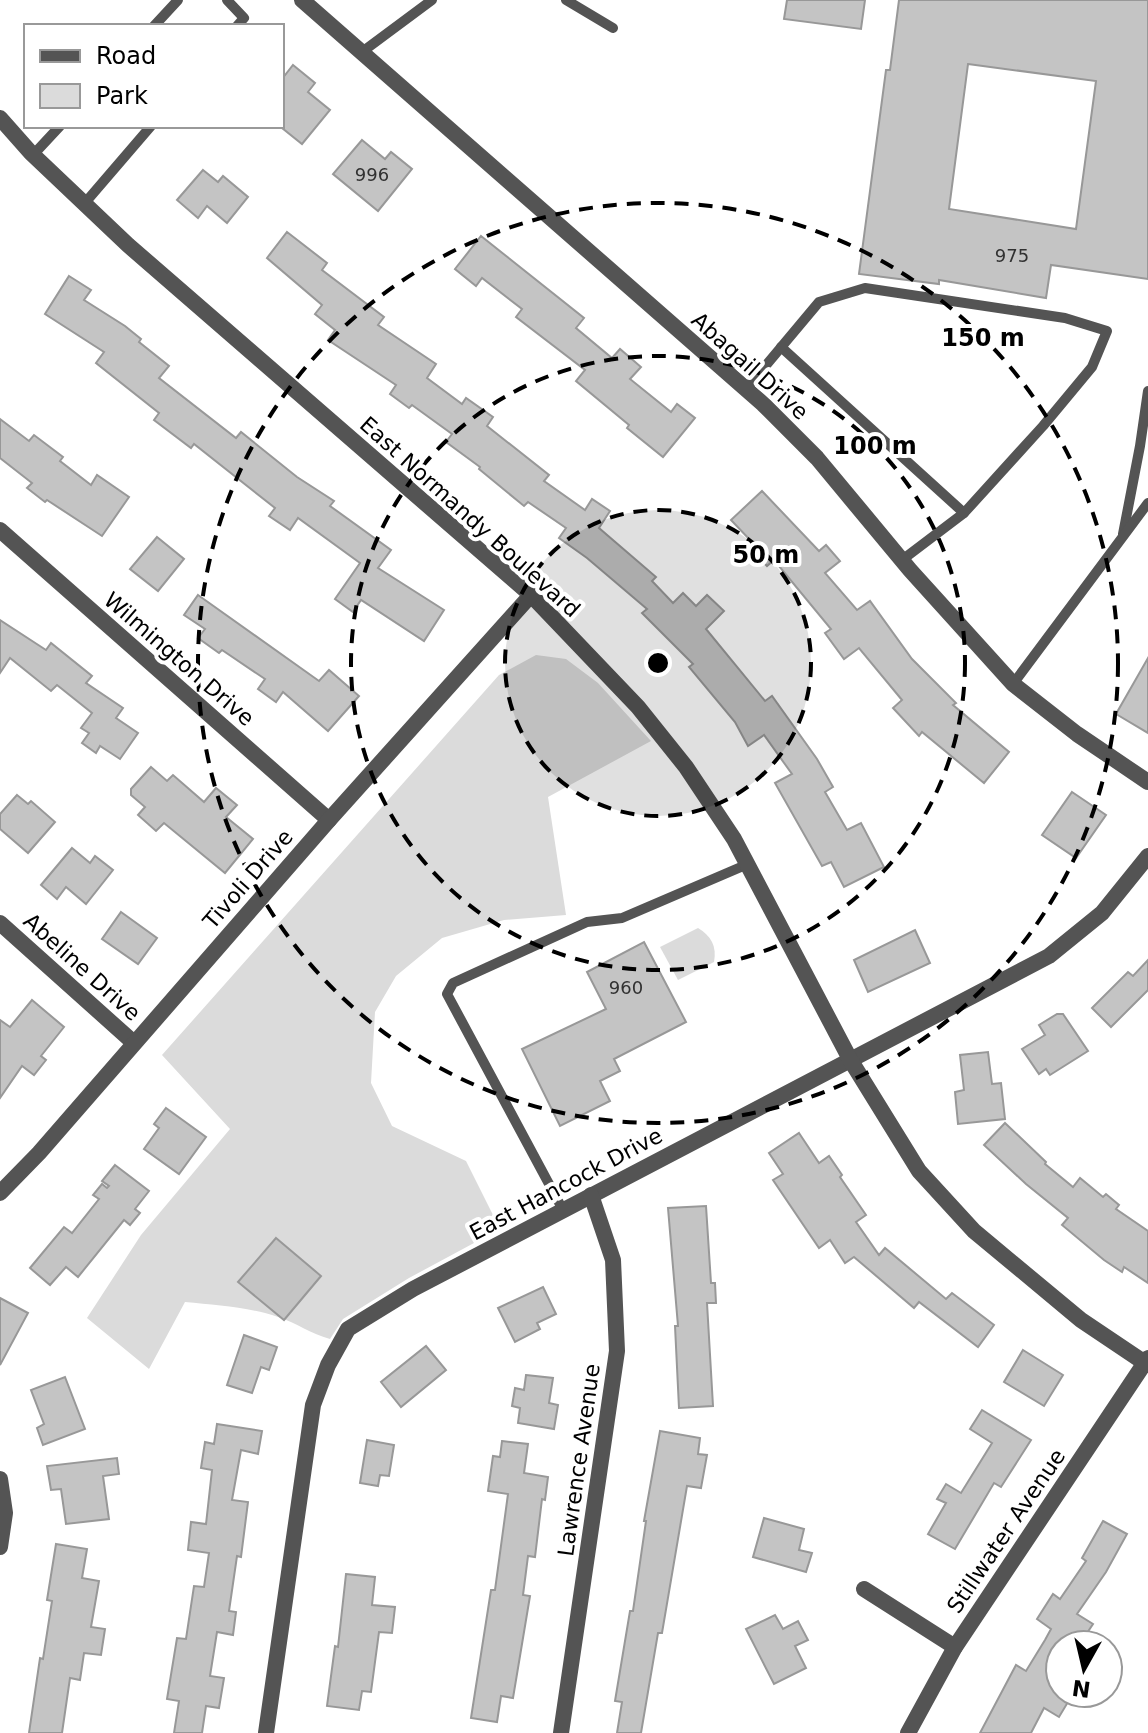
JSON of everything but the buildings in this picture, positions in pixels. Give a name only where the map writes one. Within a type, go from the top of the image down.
[{"type":"street","name":"Abagail Drive","points":[[302,0],[746,389],[817,458],[902,560],[1013,684],[1077,734],[1148,782]]},
{"type":"street","name":"East Normandy Boulevard","points":[[0,118],[84,204],[289,387],[531,595],[638,707],[678,756],[734,839],[851,1061],[919,1171],[974,1231],[1081,1320],[1147,1362]]},
{"type":"street","name":"Wilmington Drive","points":[[0,530],[329,820]]},
{"type":"street","name":"Tivoli Drive","points":[[0,1193],[39,1153],[329,820],[531,595]]},
{"type":"street","name":"East Hancock Drive","points":[[266,1733],[313,1405],[334,1353],[348,1329],[413,1289],[1049,956],[1102,913],[1148,856]]},
{"type":"street","name":"Abeline Drive","points":[[0,923],[134,1043]]},
{"type":"street","name":"Lawrence Avenue","points":[[561,1733],[617,1351],[613,1260],[591,1195]]},
{"type":"street","name":"Stillwater Avenue","points":[[908,1733],[955,1647],[1147,1362]]},
{"type":"street","points":[[0,1479],[5,1513],[0,1547]]},
{"type":"street","points":[[864,1589],[955,1647]]},
{"type":"lane","points":[[156,24],[178,0]]},
{"type":"lane","points":[[227,0],[244,18],[239,24]]},
{"type":"lane","points":[[362,52],[432,0]]},
{"type":"lane","points":[[566,0],[613,28]]},
{"type":"lane","points":[[33,155],[58,128]]},
{"type":"lane","points":[[84,204],[149,128]]},
{"type":"lane","points":[[746,389],[819,302],[865,288],[1065,318],[1107,331],[1092,367],[964,513],[902,560]]},
{"type":"lane","points":[[781,347],[964,513]]},
{"type":"lane","points":[[1123,536],[1148,391]]},
{"type":"lane","points":[[1013,684],[1148,503]]},
{"type":"lane","points":[[563,1210],[447,994],[448,988],[587,922],[622,918],[748,864]]},
{"type":"green space","points":[[536,655],[566,659],[598,683],[651,741],[548,797],[566,915],[504,920],[442,938],[396,976],[375,1012],[371,1083],[392,1126],[466,1161],[500,1229],[409,1278],[343,1319],[330,1339],[267,1314],[185,1302],[149,1369],[87,1318],[141,1235],[230,1129],[162,1055],[499,675]]},
{"type":"green space","points":[[698,928],[712,942],[714,962],[678,980],[660,947]]}]
